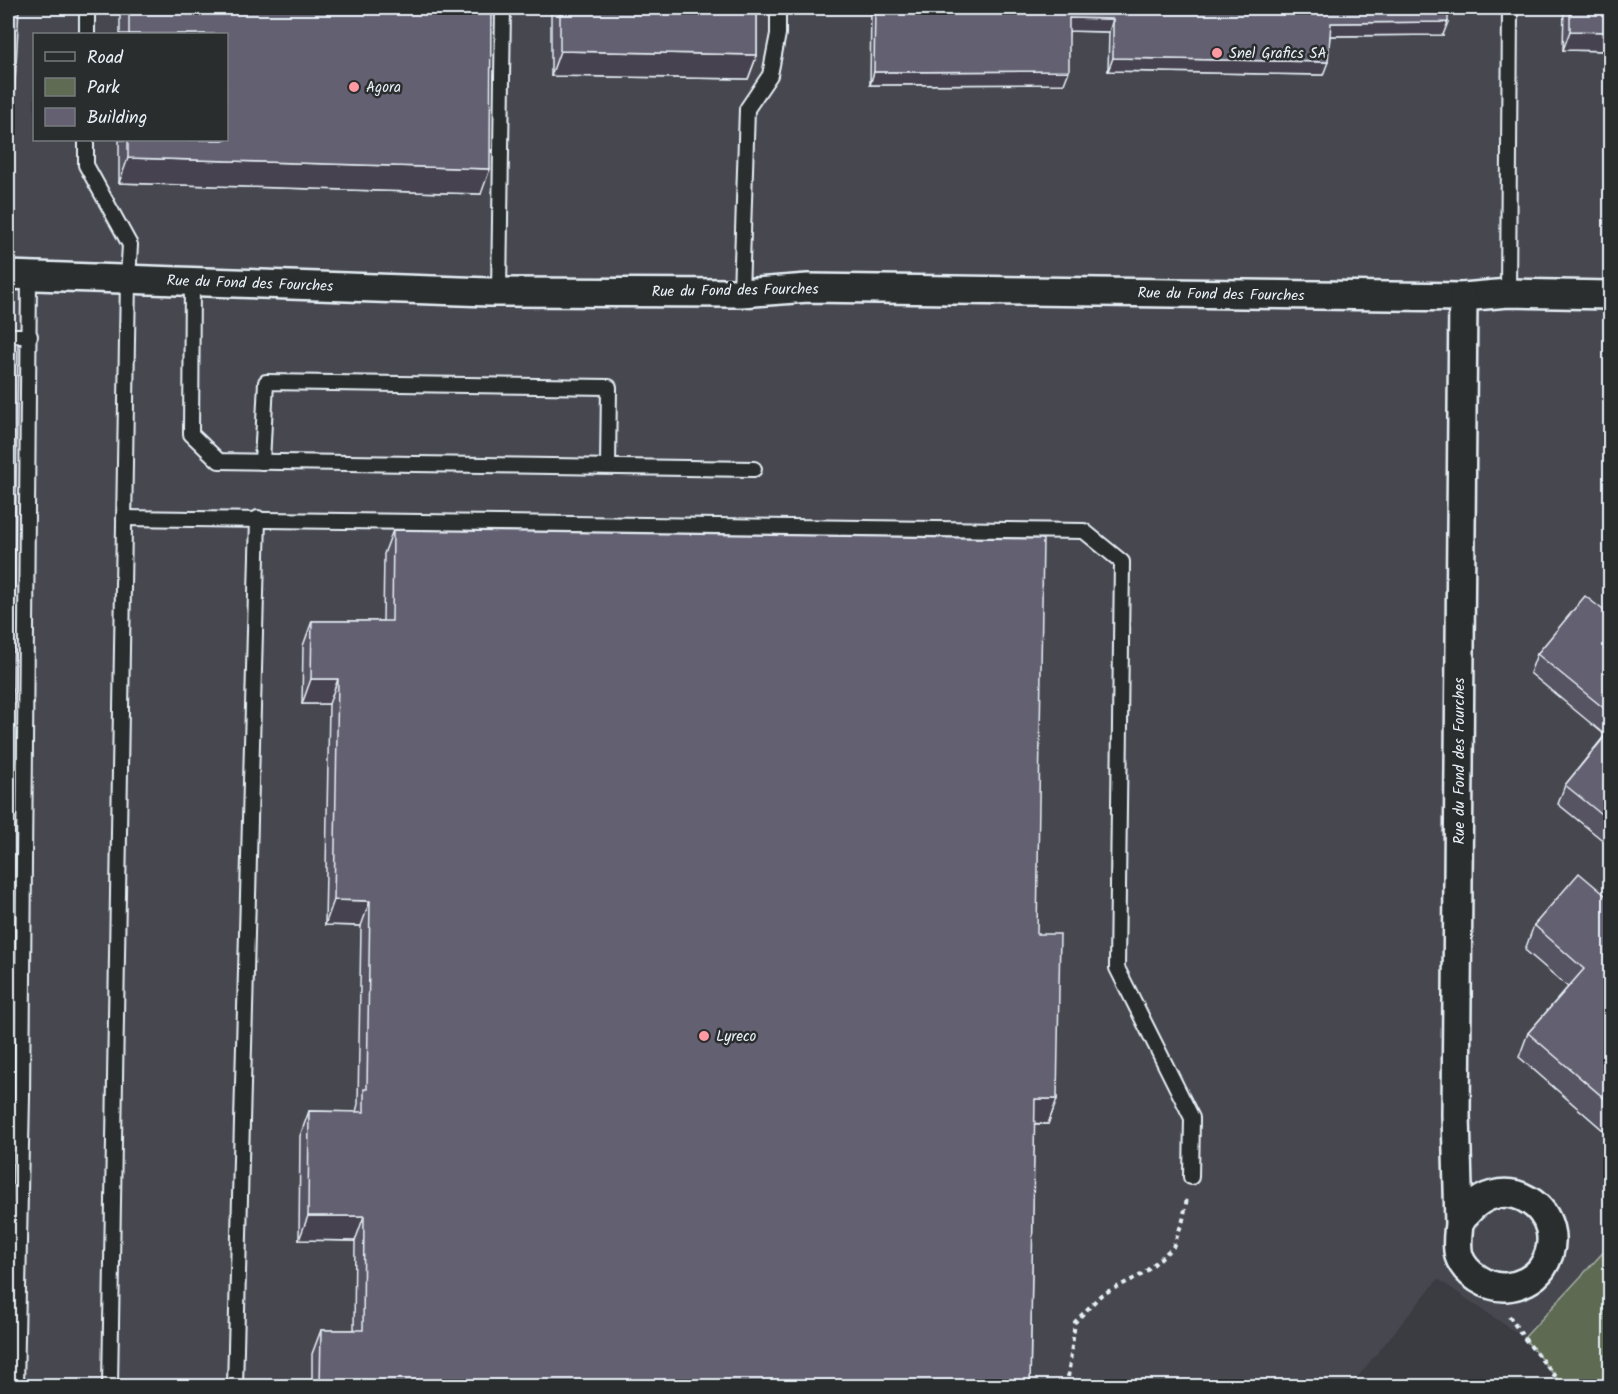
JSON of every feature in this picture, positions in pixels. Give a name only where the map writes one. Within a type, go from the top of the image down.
[{"type":"street","name":"Rue du Fond des Fourches","points":[[18,276],[499,291],[741,293],[808,288],[1463,297],[1508,293],[1611,295]]},
{"type":"street","name":"Rue du Fond des Fourches","points":[[1463,297],[1456,1115],[1459,1224],[1457,1240],[1460,1257],[1464,1264],[1474,1277],[1489,1284]]},
{"type":"street","points":[[1459,1224],[1468,1210],[1480,1199],[1496,1194],[1512,1193],[1530,1201],[1542,1212],[1550,1227],[1551,1243],[1548,1259],[1538,1273],[1525,1282],[1506,1287],[1489,1284]]},
{"type":"lane","points":[[87,8],[87,33]]},
{"type":"lane","points":[[499,291],[503,8]]},
{"type":"lane","points":[[741,293],[747,108],[770,75],[778,34],[778,8]]},
{"type":"lane","points":[[1508,293],[1510,8]]},
{"type":"lane","points":[[86,141],[86,165],[130,245],[110,1386]]},
{"type":"lane","points":[[16,1386],[22,1096],[30,336],[18,276]]},
{"type":"lane","points":[[192,281],[191,434],[219,461],[754,469]]},
{"type":"lane","points":[[8,336],[30,336]]},
{"type":"lane","points":[[262,462],[266,381],[609,387],[608,466]]},
{"type":"lane","points":[[124,518],[258,518],[1084,531],[1122,561],[1117,968],[1191,1118],[1191,1177]]},
{"type":"lane","points":[[235,1386],[258,518]]},
{"type":"path","points":[[1067,1386],[1075,1322],[1101,1295],[1143,1274],[1173,1248],[1183,1220],[1191,1177]]},
{"type":"path","points":[[1489,1284],[1524,1338],[1563,1386]]},
{"type":"shaded area","points":[[8,8],[1610,8],[1610,1245],[1524,1338],[1438,1279],[1350,1386],[8,1386]]},
{"type":"green space","points":[[1610,1245],[1610,1386],[1563,1386],[1524,1338]]},
{"type":"building","points":[[8,8],[19,8],[10,179],[8,179]]},
{"type":"building","name":"Agora","points":[[129,8],[491,8],[490,169],[128,158],[128,141],[228,141],[228,33],[129,33]]},
{"type":"building","points":[[560,8],[757,8],[757,55],[560,51]]},
{"type":"building","name":"Snel Grafics SA","points":[[875,8],[1448,8],[1448,22],[1331,23],[1328,62],[1113,58],[1113,19],[1069,18],[1069,71],[874,72]]},
{"type":"building","points":[[1570,8],[1611,8],[1611,32],[1570,31]]},
{"type":"building","points":[[8,343],[18,343],[8,1059]]},
{"type":"building","name":"Lyreco","points":[[393,530],[1043,539],[1037,934],[1060,934],[1057,1099],[1035,1099],[1030,1386],[320,1386],[321,1330],[363,1330],[364,1216],[308,1216],[309,1111],[364,1112],[364,1089],[367,1089],[370,901],[334,900],[338,679],[311,679],[312,621],[392,621]]},
{"type":"building","points":[[1585,596],[1611,616],[1611,714],[1537,654]]},
{"type":"building","points":[[1611,729],[1611,822],[1565,785]]},
{"type":"building","points":[[1579,873],[1611,900],[1611,1104],[1528,1033],[1584,969],[1534,925]]},
{"type":"place","name":"Snel Grafics SA","points":[[1217,53]]},
{"type":"place","name":"Agora","points":[[354,87]]},
{"type":"place","name":"Lyreco","points":[[704,1036]]}]
